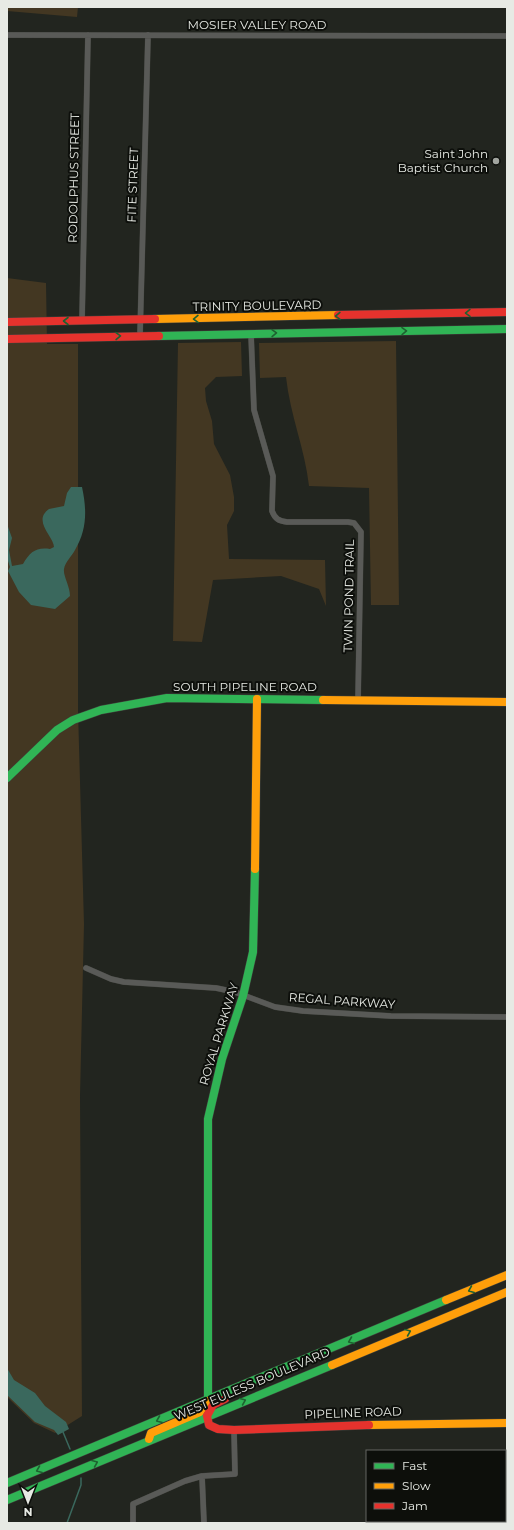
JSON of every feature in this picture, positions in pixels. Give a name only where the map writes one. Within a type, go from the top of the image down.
[{"type":"main road","name":"TRINITY BOULEVARD","points":[[7,322],[507,312]]},
{"type":"main road","points":[[7,339],[140,335],[507,329]]},
{"type":"main road","name":"SOUTH PIPELINE ROAD","points":[[7,778],[57,730],[74,720],[89,714],[136,703],[167,698],[507,702]]},
{"type":"main road","name":"ROYAL PARKWAY","points":[[208,1400],[208,1118],[222,1059],[243,996],[253,952],[255,917],[257,698]]},
{"type":"main road","name":"WEST EULESS BOULEVARD","points":[[7,1483],[507,1275]]},
{"type":"main road","name":"WEST EULESS BOULEVARD","points":[[7,1500],[507,1292]]},
{"type":"main road","points":[[370,1333],[372,1347]]},
{"type":"main road","points":[[207,1416],[213,1405],[278,1376],[284,1368]]},
{"type":"main road","points":[[149,1441],[151,1433],[200,1412],[208,1400]]},
{"type":"main road","name":"PIPELINE ROAD","points":[[207,1416],[209,1425],[218,1429],[234,1430],[331,1424],[507,1423]]},
{"type":"street","name":"MOSIER VALLEY ROAD","points":[[7,35],[507,36]]},
{"type":"street","name":"RODOLPHUS STREET","points":[[82,320],[88,35]]},
{"type":"street","name":"FITE STREET","points":[[140,335],[148,35]]},
{"type":"street","name":"TWIN POND TRAIL","points":[[251,334],[254,410],[272,469],[272,511],[274,517],[280,521],[287,522],[354,523],[361,532],[358,700]]},
{"type":"street","name":"REGAL PARKWAY","points":[[86,968],[111,979],[124,982],[216,988],[275,1007],[303,1011],[391,1016],[507,1017]]},
{"type":"street","points":[[133,1523],[133,1504],[185,1481],[202,1476],[235,1474],[234,1430]]},
{"type":"street","points":[[202,1476],[204,1523]]},
{"type":"shaded area","points":[[7,7],[78,7],[77,17],[7,11]]},
{"type":"shaded area","points":[[7,278],[46,283],[47,344],[78,344],[78,710],[84,924],[80,1096],[82,1416],[55,1433],[34,1423],[7,1397]]},
{"type":"shaded area","points":[[396,341],[399,605],[371,605],[369,488],[309,486],[286,377],[260,378],[259,343]]},
{"type":"shaded area","points":[[241,342],[242,376],[216,377],[205,388],[206,401],[212,421],[214,444],[230,475],[234,497],[234,511],[227,525],[229,559],[325,560],[326,606],[319,589],[281,576],[213,580],[202,642],[173,641],[178,343]]},
{"type":"water","points":[[71,487],[82,487],[85,504],[85,520],[79,542],[64,569],[70,596],[55,609],[31,605],[19,592],[8,571],[10,567],[7,558],[7,524],[12,538],[9,550],[12,566],[23,564],[28,556],[34,551],[54,547],[43,524],[44,514],[49,509],[64,506],[67,493]]},
{"type":"water","points":[[7,1368],[14,1380],[35,1393],[45,1406],[66,1422],[69,1429],[58,1435],[54,1430],[35,1422],[7,1395]]},
{"type":"waterway","points":[[63,1432],[70,1449]]},
{"type":"waterway","points":[[67,1523],[81,1485],[81,1478]]},
{"type":"traffic: fast","points":[[159,336],[507,329]]},
{"type":"traffic: fast","points":[[7,778],[57,730],[73,720],[101,710],[167,698],[323,700]]},
{"type":"traffic: fast","points":[[208,1400],[208,1119],[222,1059],[243,996],[253,952],[255,869]]},
{"type":"traffic: fast","points":[[7,1483],[446,1300]]},
{"type":"traffic: fast","points":[[7,1500],[332,1365]]},
{"type":"traffic: slow","points":[[155,319],[338,315]]},
{"type":"traffic: slow","points":[[255,869],[257,699]]},
{"type":"traffic: slow","points":[[323,700],[507,702]]},
{"type":"traffic: slow","points":[[446,1300],[507,1275]]},
{"type":"traffic: slow","points":[[332,1365],[507,1292]]},
{"type":"traffic: slow","points":[[149,1439],[151,1433],[200,1412],[208,1401]]},
{"type":"traffic: slow","points":[[369,1425],[507,1423]]},
{"type":"traffic: jam","points":[[338,315],[507,312]]},
{"type":"traffic: jam","points":[[7,322],[155,319]]},
{"type":"traffic: jam","points":[[7,339],[159,336]]},
{"type":"traffic: jam","points":[[207,1416],[213,1405],[225,1399]]},
{"type":"traffic: jam","points":[[207,1416],[209,1425],[218,1429],[234,1430],[369,1425]]},
{"type":"place","name":"Saint John Baptist Church","points":[[496,161]]}]
